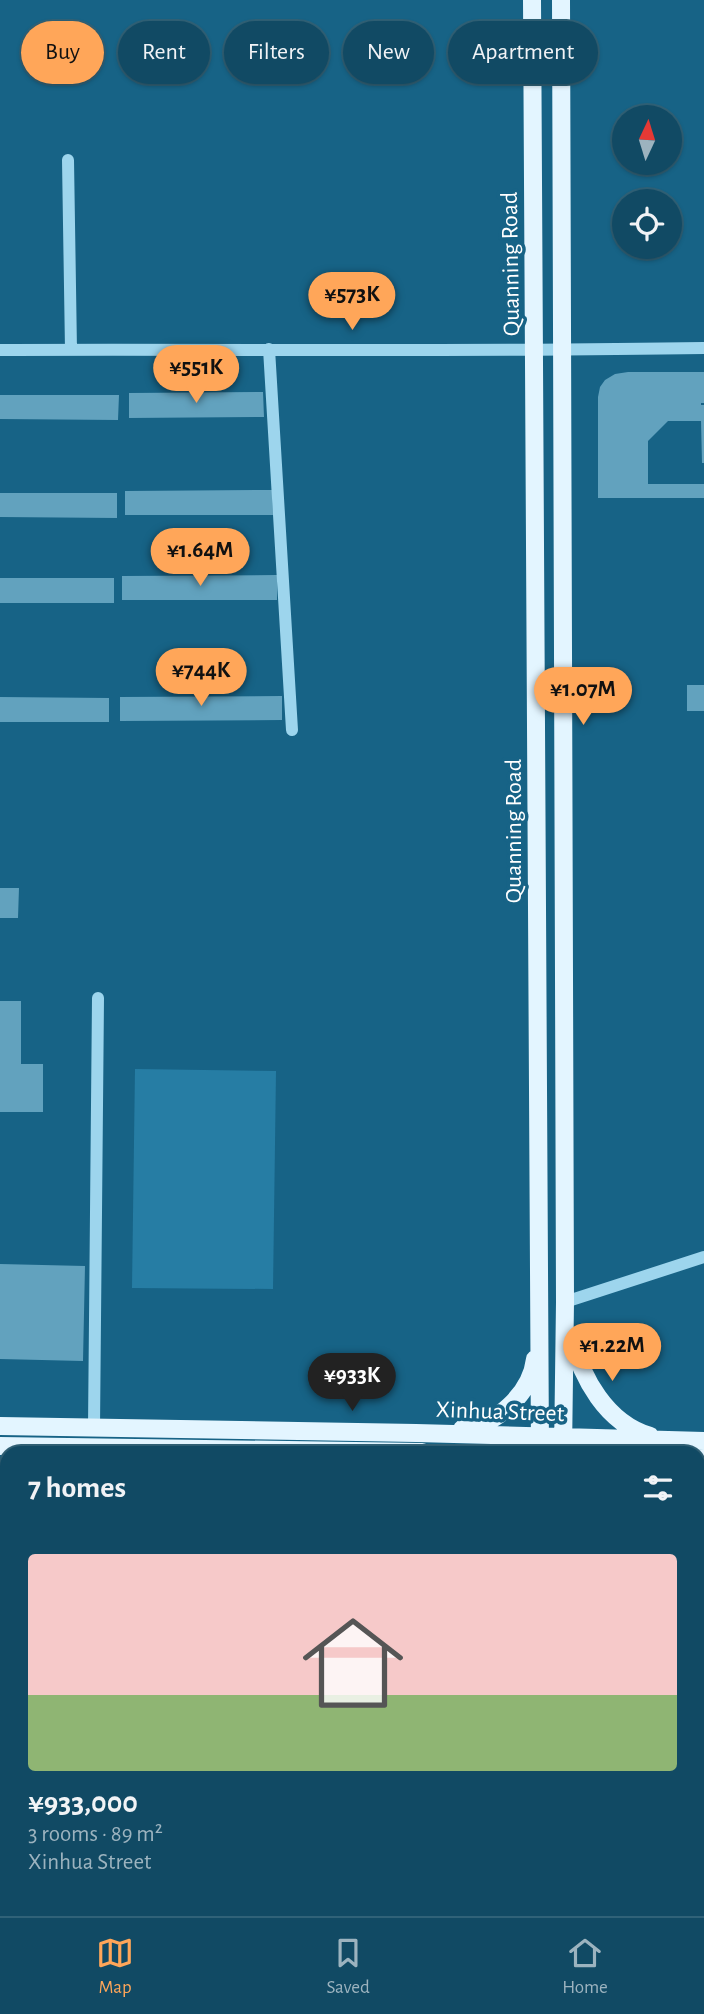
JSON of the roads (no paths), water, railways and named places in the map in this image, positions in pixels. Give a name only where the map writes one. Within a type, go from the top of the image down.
[{"type":"main road","name":"Quanning Road","points":[[532,0],[540,1444]]},
{"type":"main road","name":"Quanning Road","points":[[561,0],[564,1445]]},
{"type":"main road","points":[[565,1310],[576,1355],[587,1380],[603,1404],[636,1432],[670,1441]]},
{"type":"main road","points":[[416,1433],[480,1426],[508,1407],[529,1380],[534,1366],[540,1317]]},
{"type":"main road","name":"Xinhua Street","points":[[0,1426],[416,1433],[540,1444],[670,1441],[682,1446]]},
{"type":"street","points":[[68,160],[71,350]]},
{"type":"street","points":[[0,350],[704,348]]},
{"type":"street","points":[[269,349],[292,730]]},
{"type":"street","points":[[94,1427],[98,998]]},
{"type":"street","points":[[565,1310],[704,1257]]}]
